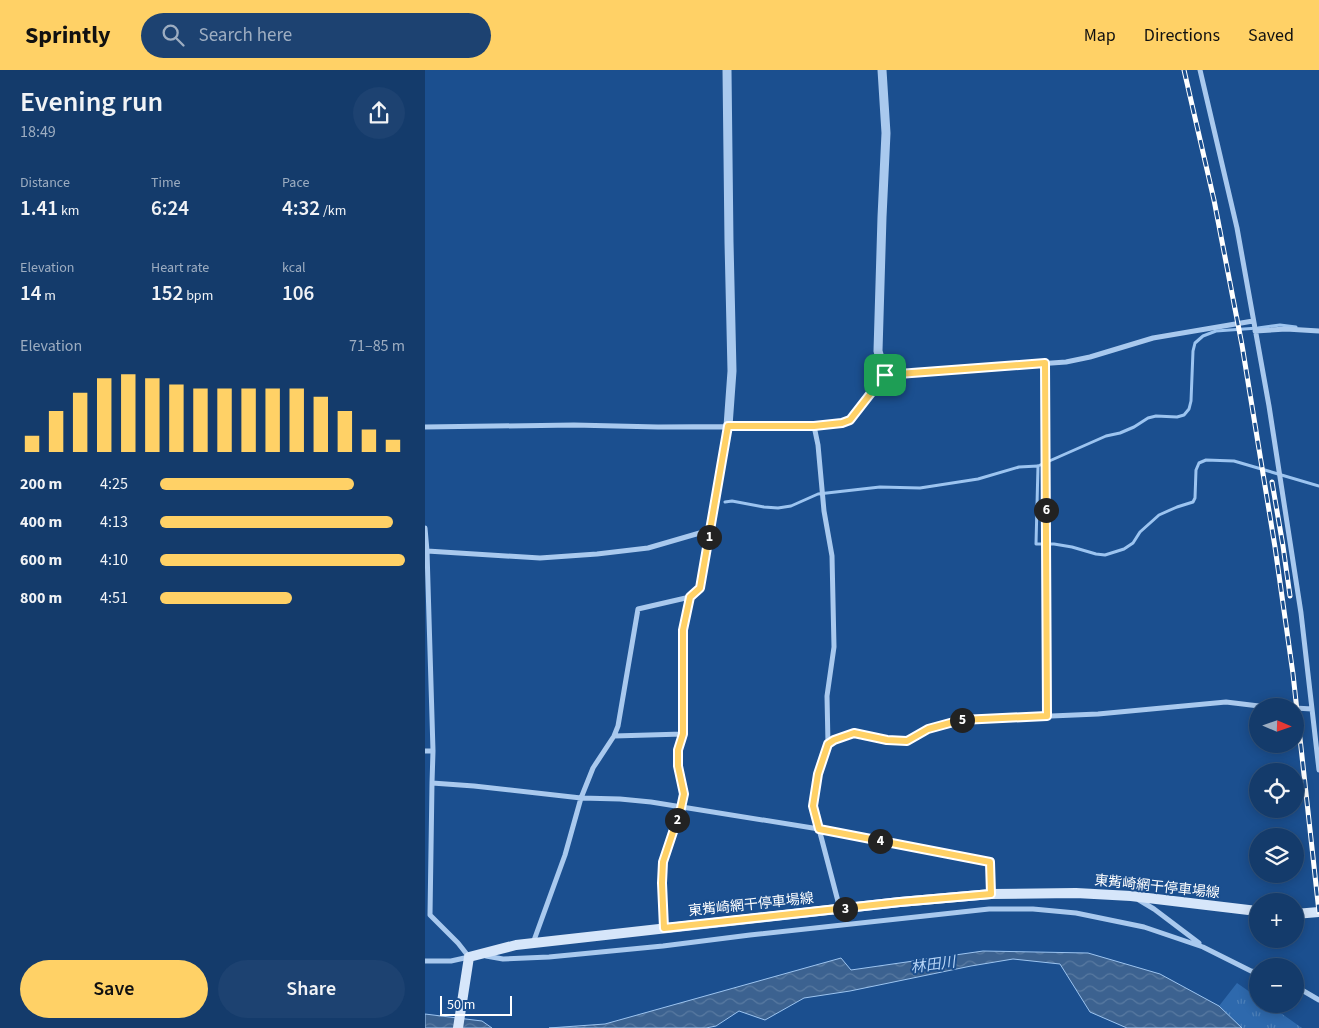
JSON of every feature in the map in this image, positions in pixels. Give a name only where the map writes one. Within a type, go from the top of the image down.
[{"type":"main road","name":"東觜崎網干停車場線","points":[[469,957],[516,945],[900,902],[991,894],[1076,893],[1131,896],[1249,910]]},
{"type":"main road","points":[[1304,913],[1319,912]]},
{"type":"main road","points":[[458,1028],[469,957]]},
{"type":"street","points":[[533,943],[565,855],[581,798],[593,768],[614,736],[618,726],[638,609],[690,597],[700,588],[728,426],[732,370],[727,70]]},
{"type":"street","points":[[882,70],[886,133],[878,351],[885,375]]},
{"type":"street","points":[[1200,70],[1237,228],[1255,331],[1301,613],[1319,770]]},
{"type":"street","points":[[425,427],[574,425],[658,427],[814,426],[842,423],[850,420],[885,375],[1066,362],[1090,357],[1153,338],[1253,321]]},
{"type":"street","points":[[1255,331],[1286,329],[1319,331]]},
{"type":"street","points":[[1045,363],[1047,716]]},
{"type":"street","points":[[814,426],[824,511],[832,556],[834,647],[827,696],[828,744],[818,774],[813,806],[840,909]]},
{"type":"street","points":[[425,528],[433,751],[430,915],[469,957],[451,961],[425,961]]},
{"type":"street","points":[[427,551],[540,558],[597,554],[648,548],[710,530]]},
{"type":"street","points":[[664,928],[663,862],[684,794],[678,766],[678,750],[683,734],[683,630],[690,597]]},
{"type":"street","points":[[828,744],[854,733],[887,740],[907,741],[928,729],[961,720],[1098,714],[1226,702],[1249,705]]},
{"type":"street","points":[[1304,709],[1312,709]]},
{"type":"street","points":[[614,736],[683,734]]},
{"type":"street","points":[[425,751],[433,751]]},
{"type":"street","points":[[432,783],[581,798],[620,799],[819,829],[990,862],[991,894]]},
{"type":"street","points":[[1131,896],[1154,908],[1203,947]]},
{"type":"street","points":[[480,954],[503,959],[549,957],[989,909],[1033,909],[1076,913],[1145,927],[1203,947],[1249,970]]},
{"type":"street","points":[[1304,991],[1319,1000]]},
{"type":"green space","points":[[1237,983],[1249,991],[1249,1013],[1281,1013],[1302,1028],[1242,1028],[1219,1006]]},
{"type":"water","name":"林田川","points":[[983,951],[1088,953],[1160,974],[1219,1006],[1242,1028],[1127,1028],[1090,1012],[1060,964],[1013,959],[850,991],[804,998],[765,1020],[739,1011],[716,1026],[706,1028],[549,1028],[605,1024],[841,958],[851,970]]},
{"type":"water","points":[[425,1014],[482,1021],[492,1028],[425,1028]]},
{"type":"waterway","points":[[725,502],[732,501],[778,508],[791,506],[818,494],[880,487],[920,488],[978,479],[1019,467],[1038,466],[1106,436],[1134,427],[1148,418],[1184,415],[1189,409],[1191,401],[1193,351],[1195,343],[1203,336],[1216,331],[1280,325],[1296,327]]},
{"type":"waterway","points":[[1038,466],[1036,544],[1054,544],[1105,555],[1124,549],[1133,543],[1140,532],[1159,515],[1193,502],[1195,498],[1196,470],[1199,463],[1206,460],[1234,461],[1319,486]]},
{"type":"railway","points":[[1184,70],[1214,200],[1242,345],[1275,547],[1293,674],[1319,912]]},
{"type":"railway","points":[[1272,482],[1290,596]]},
{"type":"route","points":[[1045,363],[1047,716],[961,720],[928,729],[907,741],[887,740],[854,733],[834,740],[828,744],[818,774],[813,806],[819,829],[990,862],[991,894],[664,928],[663,862],[684,794],[678,766],[678,750],[683,734],[683,630],[690,597],[700,588],[728,426],[814,426],[842,423],[850,420],[885,375],[1045,363]]}]
